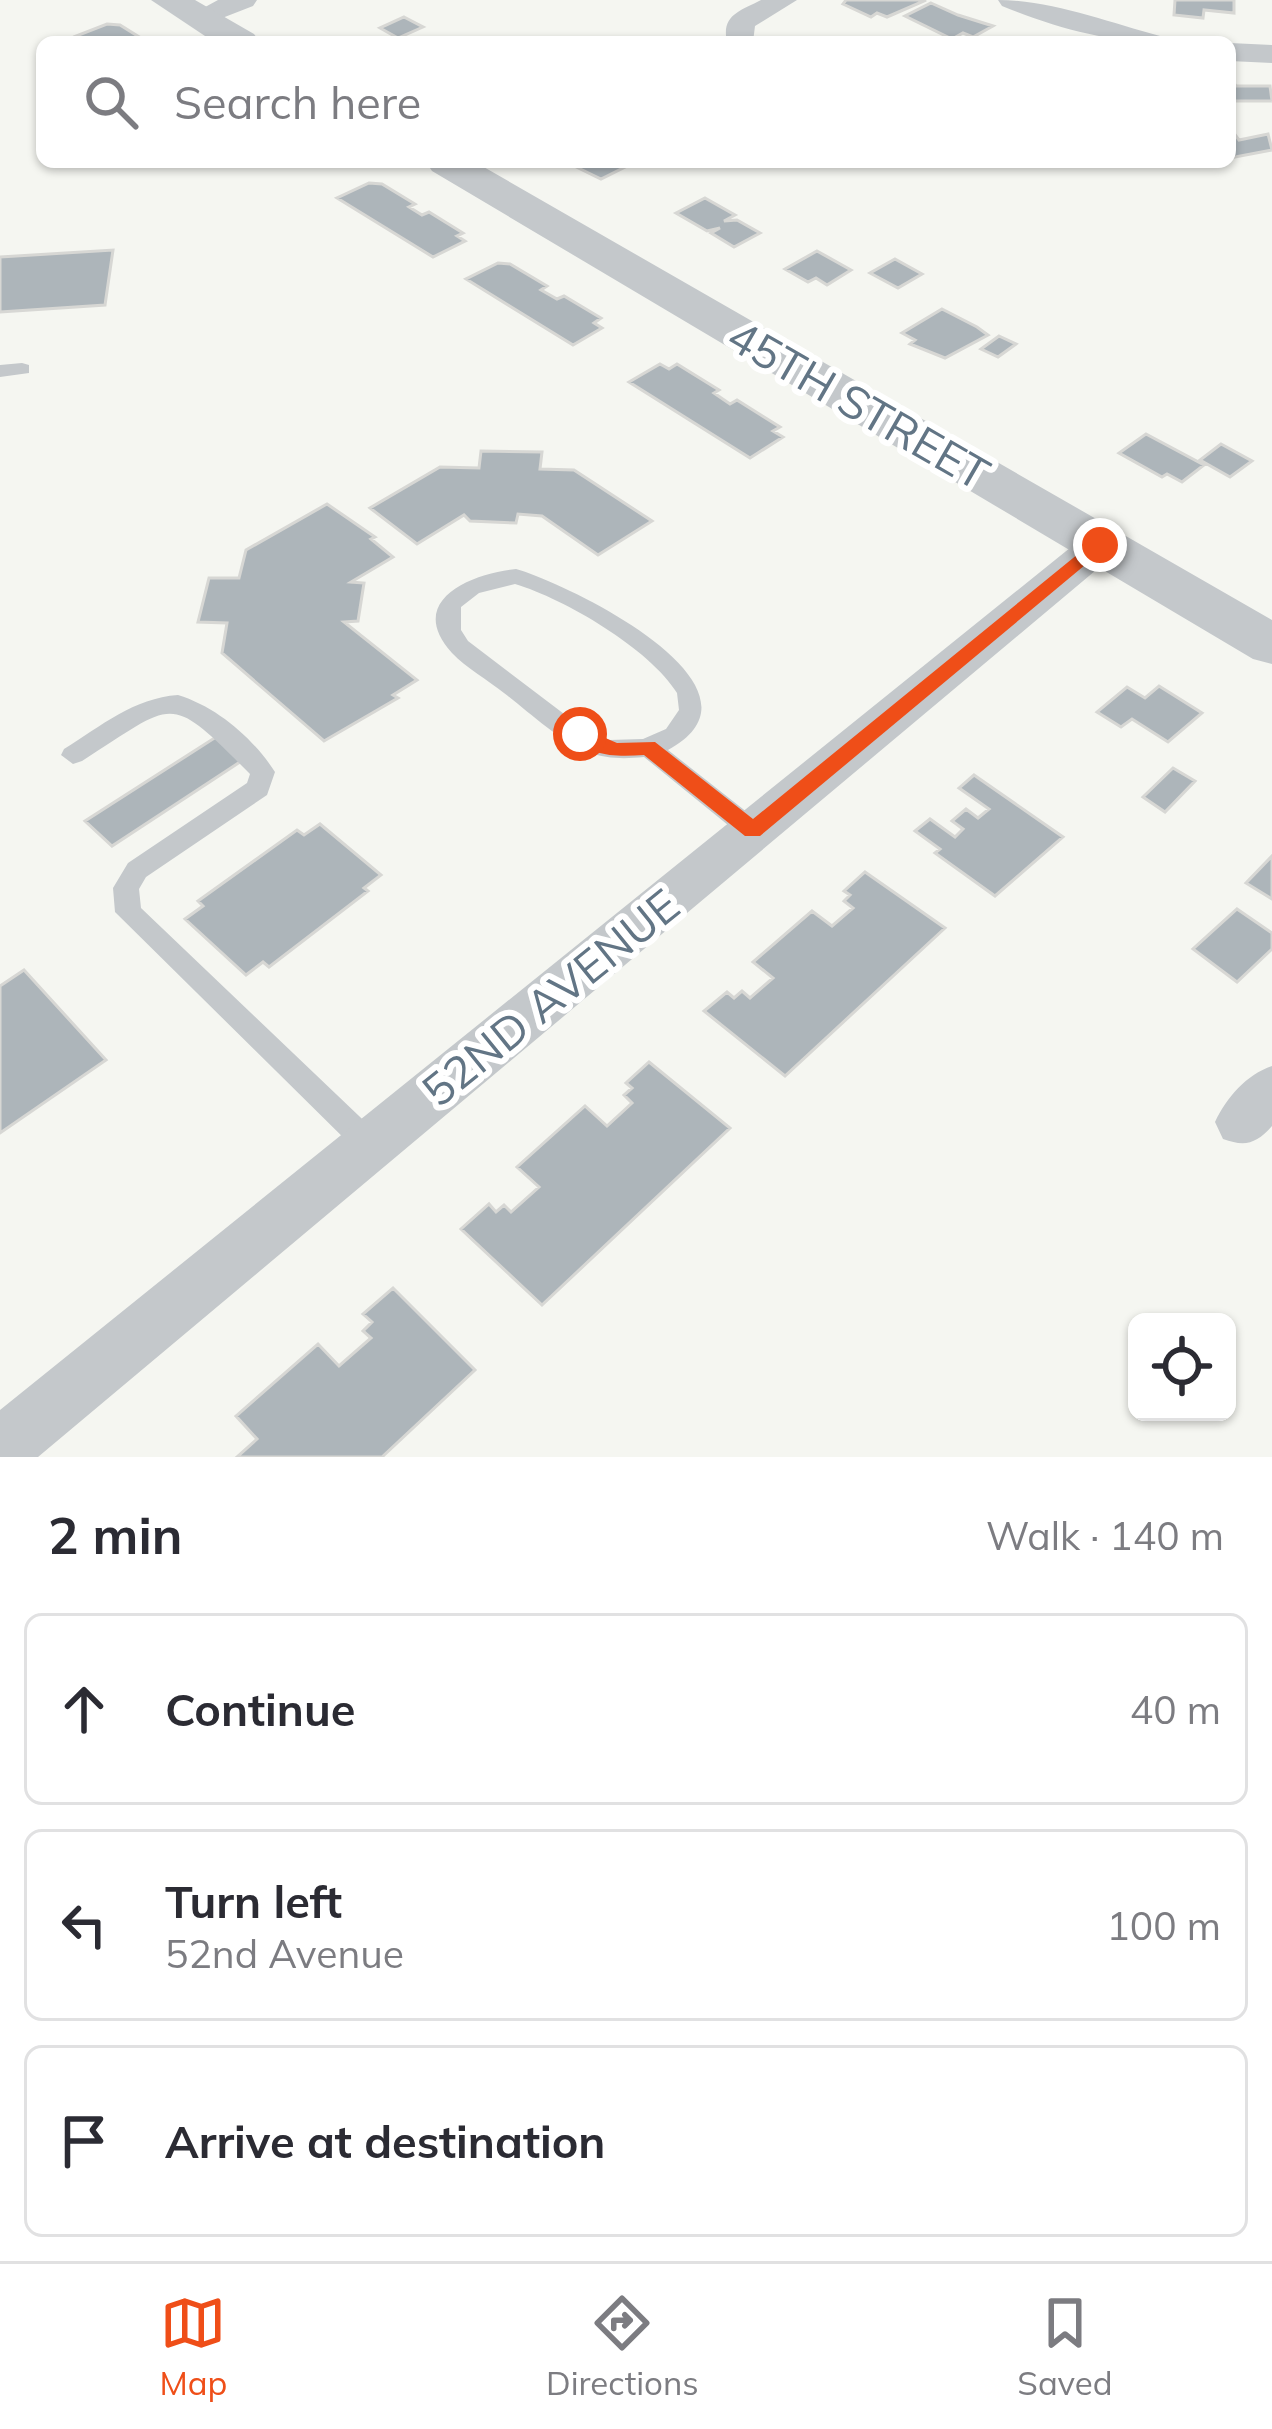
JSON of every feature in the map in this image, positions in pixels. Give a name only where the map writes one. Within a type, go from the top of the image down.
[{"type":"street","points":[[184,9],[243,0]]},
{"type":"street","points":[[740,36],[740,22],[783,0]]},
{"type":"street","points":[[1012,0],[1067,22],[1125,36]]},
{"type":"street","points":[[184,9],[231,36]]},
{"type":"street","points":[[1236,52],[1272,53]]},
{"type":"street","name":"45TH STREET","points":[[456,168],[1272,645]]},
{"type":"street","name":"52ND AVENUE","points":[[0,1448],[1100,545]]},
{"type":"lane","points":[[648,747],[674,736],[691,709],[689,694],[670,668],[536,579],[495,577],[476,583],[450,606],[446,620],[460,647],[596,745],[617,750],[648,747],[753,831]]},
{"type":"lane","points":[[73,755],[156,706],[173,704],[192,707],[263,772],[258,788],[137,870],[126,888],[128,911],[370,1145]]},
{"type":"building","points":[[846,0],[926,0],[887,17],[877,13],[871,17],[843,4]]},
{"type":"building","points":[[1175,0],[1234,0],[1234,13],[1204,10],[1203,18],[1174,15]]},
{"type":"building","points":[[931,3],[993,26],[975,36],[946,36],[905,16]]},
{"type":"building","points":[[404,17],[423,27],[403,36],[380,28]]},
{"type":"building","points":[[107,24],[120,25],[138,36],[76,36]]},
{"type":"building","points":[[1236,86],[1270,86],[1272,101],[1236,101]]},
{"type":"building","points":[[1268,134],[1272,150],[1236,157],[1236,136],[1239,140]]},
{"type":"building","points":[[578,168],[623,168],[601,179]]},
{"type":"building","points":[[369,183],[382,184],[415,204],[409,207],[422,215],[429,212],[463,233],[457,236],[465,241],[433,257],[337,198]]},
{"type":"building","points":[[705,198],[735,215],[724,221],[737,220],[760,233],[734,247],[711,233],[720,228],[707,231],[676,213]]},
{"type":"building","points":[[113,250],[105,305],[0,312],[0,257]]},
{"type":"building","points":[[817,251],[851,270],[827,285],[816,278],[808,282],[785,269]]},
{"type":"building","points":[[895,259],[922,274],[898,288],[870,273]]},
{"type":"building","points":[[498,263],[510,264],[547,286],[541,290],[557,299],[564,296],[601,318],[594,323],[602,328],[573,345],[466,279]]},
{"type":"building","points":[[942,309],[988,335],[945,358],[910,344],[915,340],[902,333]]},
{"type":"building","points":[[999,336],[1016,344],[998,357],[981,349]]},
{"type":"building","points":[[660,364],[669,369],[677,364],[719,390],[714,393],[730,404],[737,400],[780,427],[773,431],[783,437],[750,458],[629,382]]},
{"type":"building","points":[[1146,434],[1204,465],[1182,482],[1167,474],[1162,477],[1119,453]]},
{"type":"building","points":[[1221,444],[1252,461],[1230,477],[1200,460]]},
{"type":"building","points":[[481,451],[542,452],[540,469],[574,470],[652,521],[598,555],[542,516],[518,514],[516,523],[470,521],[464,515],[417,544],[370,508],[440,467],[479,468]]},
{"type":"building","points":[[327,504],[375,537],[371,539],[393,557],[351,582],[364,583],[358,621],[344,622],[417,680],[393,695],[398,698],[324,741],[222,653],[227,623],[198,622],[209,578],[239,578],[246,550]]},
{"type":"building","points":[[1159,686],[1202,713],[1168,742],[1132,719],[1121,727],[1097,712],[1127,687],[1145,698]]},
{"type":"building","points":[[216,737],[243,760],[112,846],[85,821]]},
{"type":"building","points":[[1173,768],[1195,781],[1165,812],[1143,797]]},
{"type":"building","points":[[974,775],[1063,837],[995,896],[935,853],[940,849],[915,831],[930,819],[955,837],[963,829],[952,821],[966,809],[978,818],[989,809],[959,788]]},
{"type":"building","points":[[320,824],[381,875],[364,888],[368,891],[269,967],[263,962],[246,975],[185,919],[203,906],[198,901],[297,830],[304,835]]},
{"type":"building","points":[[1272,856],[1272,899],[1246,883]]},
{"type":"building","points":[[865,872],[945,928],[785,1076],[704,1011],[727,992],[734,998],[742,991],[750,998],[773,978],[753,962],[812,911],[832,926],[853,908],[844,901],[850,895],[844,891]]},
{"type":"building","points":[[1237,909],[1272,933],[1272,949],[1237,982],[1193,949]]},
{"type":"building","points":[[24,970],[106,1060],[0,1133],[0,986]]},
{"type":"building","points":[[649,1062],[730,1128],[542,1305],[461,1229],[489,1204],[496,1212],[504,1205],[511,1212],[539,1187],[517,1167],[585,1106],[607,1126],[632,1103],[624,1095],[632,1088],[626,1083]]},
{"type":"building","points":[[393,1288],[475,1370],[382,1457],[237,1457],[257,1439],[236,1416],[318,1344],[339,1366],[371,1338],[363,1331],[372,1322],[363,1314]]},
{"type":"route","points":[[580,734],[596,745],[617,750],[648,747],[753,831],[1100,545]]}]
